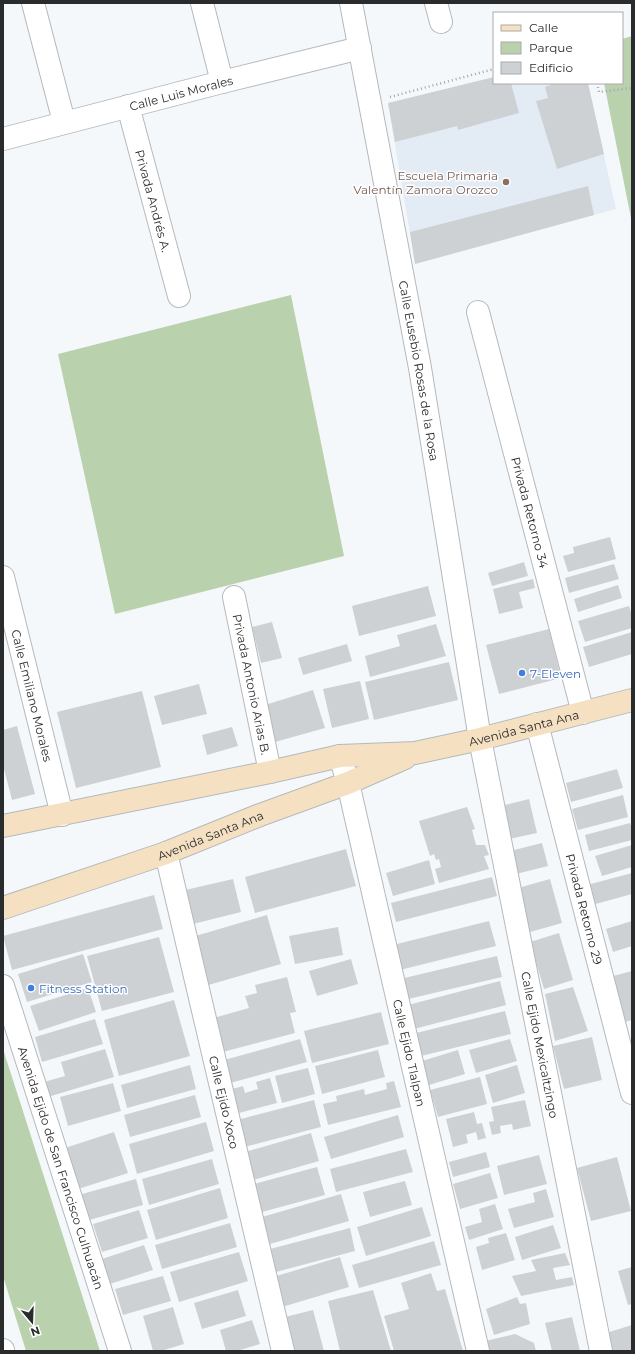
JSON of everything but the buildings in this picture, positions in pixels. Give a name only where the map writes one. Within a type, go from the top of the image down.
[{"type":"main road","name":"Avenida Santa Ana","points":[[3,826],[270,772],[340,756],[415,753],[480,739],[632,700]]},
{"type":"main road","name":"Avenida Santa Ana","points":[[3,908],[166,854],[260,814],[348,783],[415,753]]},
{"type":"street","points":[[33,3],[64,122]]},
{"type":"street","points":[[202,3],[222,82]]},
{"type":"street","name":"Calle Eusebio Rosas de la Rosa","points":[[351,3],[420,368],[480,739]]},
{"type":"street","name":"Calle Luis Morales","points":[[3,139],[64,122],[360,48]]},
{"type":"street","name":"Privada Andrés A.","points":[[128,106],[179,296]]},
{"type":"street","name":"Privada Retorno 34","points":[[478,312],[583,713]]},
{"type":"street","name":"Calle Emiliano Morales","points":[[3,577],[62,815]]},
{"type":"street","name":"Privada Antonio Arias B.","points":[[234,597],[270,772]]},
{"type":"street","name":"Privada Retorno 29","points":[[538,724],[632,1093]]},
{"type":"street","name":"Calle Ejido Mexicaltzingo","points":[[480,739],[601,1351]]},
{"type":"street","name":"Calle Ejido Tlalpan","points":[[340,756],[348,783],[478,1351]]},
{"type":"street","name":"Calle Ejido Xoco","points":[[166,854],[283,1351]]},
{"type":"street","name":"Avenida Ejido de San Francisco Culhuacán","points":[[3,986],[120,1351]]},
{"type":"path","points":[[370,103],[493,69]]},
{"type":"path","points":[[597,84],[599,92],[632,88]]},
{"type":"shaded area","name":"Escuela Primaria Valentín Zamora Orozco","points":[[493,83],[588,84],[616,209],[415,264],[388,103]]},
{"type":"green space","points":[[632,36],[632,223],[604,84],[623,84],[623,39]]},
{"type":"green space","points":[[291,295],[344,556],[115,614],[58,354]]},
{"type":"green space","points":[[3,1049],[100,1351],[26,1351],[3,1276]]},
{"type":"place","name":"Escuela Primaria Valentín Zamora Orozco","points":[[506,182]]},
{"type":"place","name":"7-Eleven","points":[[522,673]]},
{"type":"place","name":"Fitness Station","points":[[31,988]]}]
